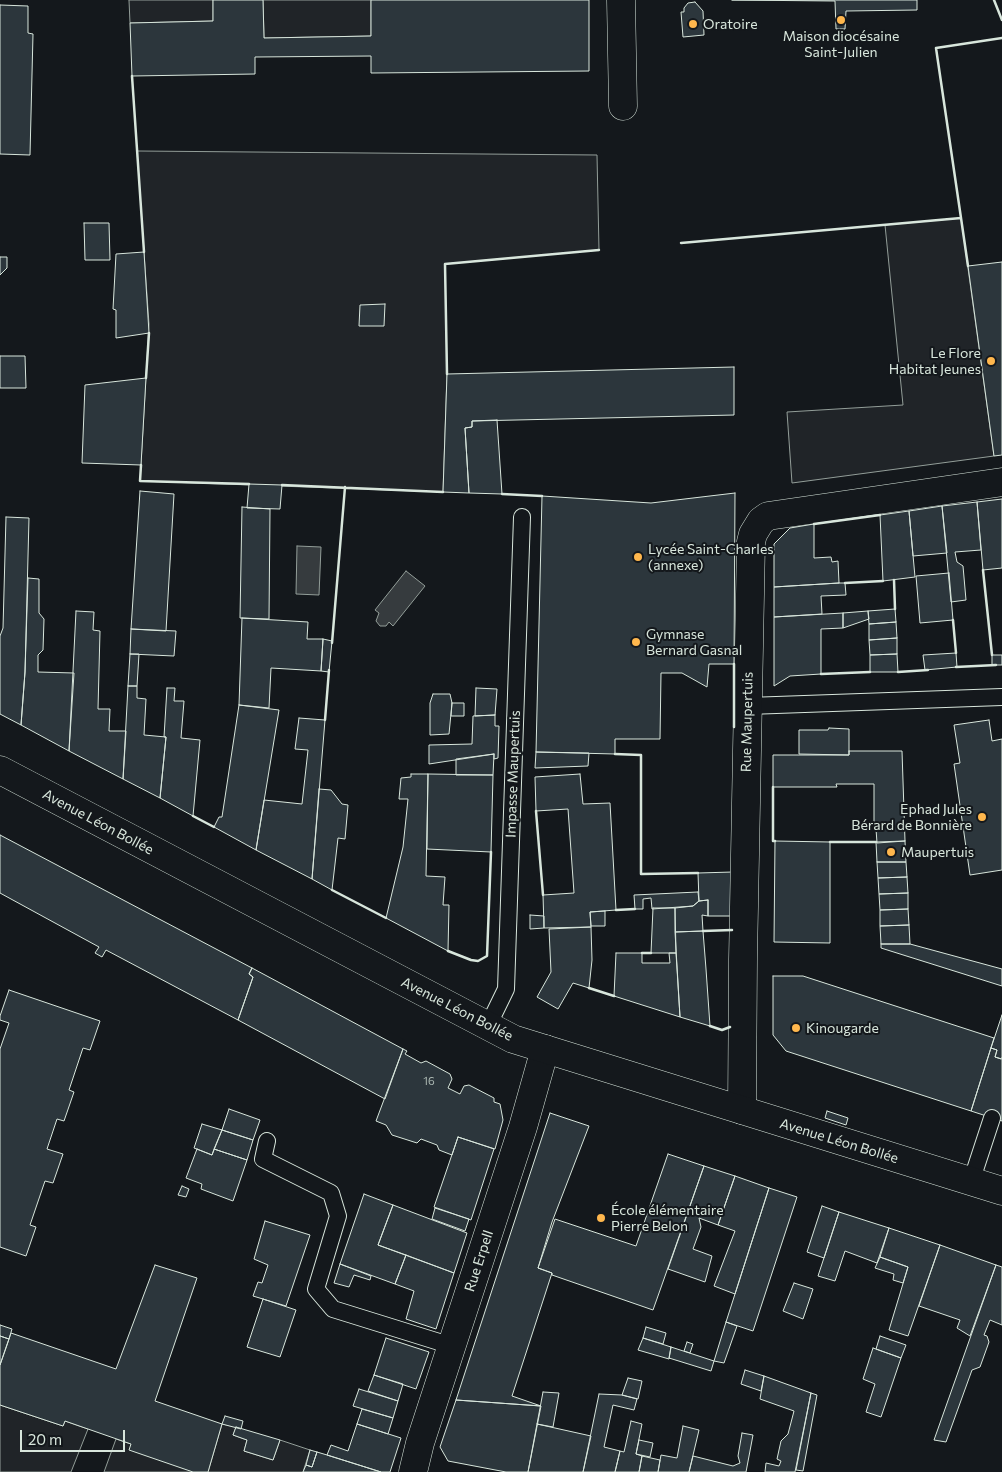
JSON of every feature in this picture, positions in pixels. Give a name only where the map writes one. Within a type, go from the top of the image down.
[{"type":"street","points":[[621,0],[623,106]]},
{"type":"street","name":"Rue Maupertuis","points":[[742,1110],[741,1050],[751,542],[753,534],[761,521],[768,516],[1002,482]]},
{"type":"street","name":"Avenue Léon Bollée","points":[[0,770],[513,1039],[1002,1191]]},
{"type":"street","name":"Rue Erpell","points":[[413,1472],[523,1127],[545,1049]]},
{"type":"lane","name":"Impasse Maupertuis","points":[[488,1026],[506,989],[522,518]]},
{"type":"lane","points":[[748,706],[1002,697]]},
{"type":"lane","points":[[972,1182],[992,1118]]},
{"type":"lane","points":[[267,1140],[262,1159],[331,1193],[338,1216],[316,1289],[333,1309],[452,1346]]},
{"type":"shaded area","points":[[129,0],[213,0],[213,21],[130,23]]},
{"type":"shaded area","points":[[263,0],[371,0],[371,36],[264,38]]},
{"type":"shaded area","points":[[137,151],[597,155],[599,250],[445,264],[447,374],[443,492],[140,481],[149,324]]},
{"type":"shaded area","points":[[961,218],[994,456],[792,483],[787,412],[903,405],[885,225]]},
{"type":"shaded area","points":[[297,546],[321,547],[319,595],[296,594]]},
{"type":"shaded area","points":[[406,571],[425,586],[393,626],[389,622],[386,626],[380,626],[376,621],[379,613],[375,610]]},
{"type":"shaded area","points":[[0,1405],[63,1426],[65,1421],[88,1429],[71,1472],[0,1472]]},
{"type":"shaded area","points":[[222,1424],[236,1427],[233,1435],[247,1440],[244,1451],[273,1460],[280,1440],[310,1450],[303,1472],[208,1472]]},
{"type":"shaded area","points":[[116,1439],[131,1444],[193,1472],[104,1472]]},
{"type":"building","points":[[213,0],[263,0],[264,38],[371,36],[371,0],[589,0],[589,71],[371,73],[371,56],[255,57],[255,74],[132,76],[130,23],[213,21]]},
{"type":"building","name":"Maison diocésaine Saint-Julien","points":[[732,0],[917,0],[917,10],[846,11],[845,29],[836,29],[835,1]]},
{"type":"building","name":"Oratoire","points":[[695,2],[703,11],[704,35],[683,37],[681,12],[684,12],[684,8],[688,3]]},
{"type":"building","points":[[0,5],[28,6],[28,33],[33,34],[30,155],[0,154]]},
{"type":"building","points":[[84,223],[109,223],[110,260],[85,260]]},
{"type":"building","points":[[144,252],[149,333],[116,338],[116,310],[113,309],[116,254]]},
{"type":"building","points":[[0,257],[7,257],[7,268],[0,275]]},
{"type":"building","name":"Le Flore Habitat Jeunes","points":[[1002,262],[1002,455],[994,456],[968,266]]},
{"type":"building","points":[[385,304],[384,326],[359,326],[360,305]]},
{"type":"building","points":[[0,356],[25,356],[26,388],[0,388]]},
{"type":"building","points":[[734,367],[734,415],[472,421],[472,427],[465,428],[469,493],[443,492],[447,374]]},
{"type":"building","points":[[146,378],[141,465],[82,463],[85,385]]},
{"type":"building","points":[[497,420],[502,494],[469,493],[465,428],[472,427],[472,421]]},
{"type":"building","points":[[249,484],[282,485],[280,509],[247,508]]},
{"type":"building","points":[[140,491],[174,494],[166,631],[131,629]]},
{"type":"building","name":"Gymnase Bernard Gasnal","points":[[735,493],[734,664],[709,664],[707,687],[682,673],[661,673],[660,739],[615,739],[615,754],[536,752],[542,496],[651,503]]},
{"type":"building","points":[[1002,499],[1002,568],[983,570],[977,502]]},
{"type":"building","points":[[977,502],[981,550],[955,552],[957,562],[963,566],[966,600],[951,602],[942,506]]},
{"type":"building","points":[[942,506],[947,553],[913,556],[909,511]]},
{"type":"building","points":[[242,507],[270,509],[269,619],[240,618]]},
{"type":"building","points":[[909,511],[915,577],[883,581],[880,515]]},
{"type":"building","points":[[6,517],[29,518],[25,672],[21,725],[0,714],[0,636],[3,628]]},
{"type":"building","points":[[814,524],[814,558],[831,557],[832,562],[838,561],[839,583],[774,587],[774,544],[790,528]]},
{"type":"building","points":[[949,573],[953,620],[920,623],[916,576]]},
{"type":"building","points":[[28,578],[39,579],[39,613],[44,619],[43,650],[38,655],[38,672],[74,673],[69,751],[21,725]]},
{"type":"building","points":[[845,583],[846,595],[821,596],[822,614],[774,617],[774,587]]},
{"type":"building","points":[[895,609],[896,622],[869,624],[868,611]]},
{"type":"building","points":[[76,611],[94,612],[93,630],[100,631],[98,709],[110,709],[109,731],[126,731],[123,779],[69,751]]},
{"type":"building","points":[[868,611],[869,619],[843,628],[843,613]]},
{"type":"building","points":[[843,613],[843,628],[821,629],[821,674],[790,676],[774,686],[774,617]]},
{"type":"building","points":[[242,618],[308,622],[307,639],[323,639],[321,671],[271,668],[269,708],[239,705]]},
{"type":"building","points":[[896,622],[897,638],[869,640],[869,624]]},
{"type":"building","points":[[131,629],[176,631],[174,656],[130,654]]},
{"type":"building","points":[[897,638],[897,654],[870,655],[869,640]]},
{"type":"building","points":[[323,639],[332,641],[329,672],[321,671]]},
{"type":"building","points":[[956,653],[957,667],[925,670],[923,655]]},
{"type":"building","points":[[130,654],[139,654],[137,686],[128,686]]},
{"type":"building","points":[[897,654],[898,672],[870,672],[870,655]]},
{"type":"building","points":[[992,655],[1002,655],[1002,665],[992,665]]},
{"type":"building","points":[[128,686],[137,686],[137,698],[146,699],[144,735],[166,737],[160,798],[123,779]]},
{"type":"building","points":[[167,688],[175,688],[174,701],[184,701],[181,738],[200,740],[193,816],[160,798],[166,737],[164,737]]},
{"type":"building","points":[[476,688],[497,689],[495,715],[475,716]]},
{"type":"building","points":[[433,694],[450,694],[452,703],[449,734],[430,735],[430,703]]},
{"type":"building","points":[[452,703],[464,703],[464,716],[451,716]]},
{"type":"building","points":[[239,705],[279,710],[256,850],[214,827],[219,817],[222,817]]},
{"type":"building","points":[[495,715],[495,726],[499,726],[498,758],[494,759],[494,754],[429,764],[429,745],[472,744],[473,716]]},
{"type":"building","points":[[299,718],[325,720],[312,879],[256,850],[264,800],[302,804],[308,750],[295,749]]},
{"type":"building","name":"Ephad Jules Bérard de Bonnière","points":[[989,720],[992,741],[1002,739],[1002,870],[970,875],[954,764],[960,763],[954,725]]},
{"type":"building","points":[[829,728],[849,729],[849,755],[799,754],[799,730],[828,730]]},
{"type":"building","points":[[849,751],[902,751],[905,841],[877,843],[876,829],[874,829],[874,784],[836,784],[837,787],[773,787],[773,755],[849,755]]},
{"type":"building","points":[[536,752],[589,753],[588,766],[535,768]]},
{"type":"building","points":[[494,754],[493,775],[456,775],[456,759]]},
{"type":"building","points":[[411,774],[428,774],[426,876],[445,877],[443,905],[449,905],[448,951],[386,918],[403,847],[408,799],[399,799],[401,778],[411,777]]},
{"type":"building","points":[[428,774],[493,775],[491,852],[427,849]]},
{"type":"building","points":[[580,774],[583,804],[610,803],[616,910],[590,912],[591,927],[544,928],[543,895],[574,893],[568,809],[536,811],[535,777]]},
{"type":"building","points":[[319,789],[331,790],[342,804],[348,805],[345,839],[338,838],[332,890],[312,879]]},
{"type":"building","points":[[0,835],[252,968],[249,974],[253,977],[238,1020],[106,950],[102,957],[95,953],[99,947],[0,893]]},
{"type":"building","points":[[775,841],[830,842],[830,943],[774,942]]},
{"type":"building","name":"Maupertuis","points":[[905,841],[906,862],[877,862],[876,842]]},
{"type":"building","points":[[877,862],[906,862],[907,877],[878,878]]},
{"type":"building","points":[[733,872],[732,916],[708,916],[708,900],[699,901],[698,873]]},
{"type":"building","points":[[907,877],[908,893],[879,894],[878,878]]},
{"type":"building","points":[[698,892],[699,901],[693,906],[652,909],[651,898],[643,899],[643,909],[635,909],[634,895]]},
{"type":"building","points":[[908,893],[908,909],[880,910],[879,894]]},
{"type":"building","points":[[708,900],[708,916],[702,915],[703,931],[675,932],[675,908],[693,906],[699,901]]},
{"type":"building","points":[[653,908],[675,908],[676,953],[651,953]]},
{"type":"building","points":[[908,909],[909,925],[880,926],[880,910]]},
{"type":"building","points":[[605,911],[605,926],[591,926],[590,912]]},
{"type":"building","points":[[530,915],[544,916],[544,928],[530,929]]},
{"type":"building","points":[[909,925],[910,944],[881,944],[880,926]]},
{"type":"building","points":[[591,927],[592,960],[589,988],[573,983],[558,1009],[537,997],[551,972],[549,929]]},
{"type":"building","points":[[703,931],[710,1026],[680,1017],[675,932]]},
{"type":"building","points":[[881,944],[910,944],[1002,969],[1002,986],[881,948]]},
{"type":"building","points":[[616,953],[642,953],[642,963],[670,963],[669,953],[676,953],[680,1017],[614,996]]},
{"type":"building","points":[[252,968],[403,1049],[385,1099],[238,1020],[253,977],[249,974]]},
{"type":"building","points":[[773,976],[803,976],[994,1038],[971,1111],[786,1051],[773,1035]]},
{"type":"building","points":[[9,990],[100,1021],[90,1050],[83,1048],[69,1090],[74,1092],[64,1121],[57,1119],[47,1149],[63,1154],[53,1183],[45,1181],[30,1225],[36,1227],[26,1256],[0,1247],[0,1049],[9,1023],[0,1020],[0,1016]]},
{"type":"building","points":[[1002,1015],[1001,1059],[995,1057],[997,1050],[991,1048]]},
{"type":"building","points":[[991,1048],[997,1050],[995,1057],[1002,1059],[1002,1121],[971,1111]]},
{"type":"building","points":[[403,1049],[407,1051],[405,1054],[421,1063],[426,1061],[450,1074],[452,1079],[448,1088],[460,1094],[464,1086],[469,1085],[494,1098],[494,1102],[500,1104],[503,1120],[495,1149],[458,1137],[452,1155],[439,1150],[437,1145],[421,1139],[417,1143],[392,1135],[386,1125],[376,1121]]},
{"type":"building","points":[[229,1109],[260,1120],[253,1140],[222,1130]]},
{"type":"building","points":[[827,1111],[848,1118],[846,1125],[825,1118]]},
{"type":"building","points":[[550,1113],[589,1126],[552,1222],[538,1268],[552,1273],[512,1396],[541,1406],[456,1400]]},
{"type":"building","points":[[202,1124],[222,1130],[212,1155],[194,1148]]},
{"type":"building","points":[[222,1130],[253,1140],[247,1160],[214,1149]]},
{"type":"building","points":[[458,1137],[494,1149],[471,1220],[434,1207]]},
{"type":"building","points":[[197,1149],[212,1155],[214,1149],[247,1160],[233,1201],[201,1189],[202,1184],[186,1178]]},
{"type":"building","points":[[668,1154],[704,1166],[653,1310],[552,1275],[552,1273],[538,1268],[555,1219],[636,1246]]},
{"type":"building","points":[[704,1166],[735,1176],[718,1225],[699,1218],[701,1227],[693,1249],[712,1256],[705,1282],[668,1269]]},
{"type":"building","points":[[735,1176],[769,1188],[735,1294],[714,1286],[735,1231],[718,1225]]},
{"type":"building","points":[[182,1186],[189,1189],[186,1197],[178,1195]]},
{"type":"building","points":[[769,1188],[797,1197],[753,1331],[726,1322]]},
{"type":"building","points":[[364,1194],[393,1205],[378,1245],[406,1255],[395,1284],[340,1264]]},
{"type":"building","points":[[393,1205],[467,1233],[454,1273],[378,1245]]},
{"type":"building","points":[[822,1206],[839,1212],[824,1258],[807,1252]]},
{"type":"building","points":[[435,1208],[469,1219],[465,1231],[432,1219]]},
{"type":"building","points":[[839,1212],[889,1228],[877,1263],[845,1251],[835,1281],[818,1276]]},
{"type":"building","points":[[265,1221],[310,1235],[286,1306],[253,1296],[258,1282],[262,1283],[268,1265],[254,1259]]},
{"type":"building","points":[[889,1228],[940,1245],[908,1336],[889,1330],[908,1267],[880,1257]]},
{"type":"building","points":[[940,1245],[996,1265],[970,1336],[957,1328],[960,1320],[919,1306]]},
{"type":"building","points":[[406,1255],[454,1273],[436,1329],[406,1319],[414,1291],[395,1284]]},
{"type":"building","points":[[880,1257],[908,1267],[903,1283],[893,1280],[894,1274],[875,1268]]},
{"type":"building","points":[[340,1264],[371,1276],[370,1280],[354,1275],[349,1287],[334,1283]]},
{"type":"building","points":[[155,1265],[197,1278],[155,1401],[222,1424],[208,1472],[193,1472],[129,1450],[131,1444],[65,1421],[63,1426],[0,1405],[0,1365],[11,1333],[116,1369]]},
{"type":"building","points":[[996,1265],[1002,1267],[1002,1325],[990,1320],[984,1335],[987,1336],[989,1342],[980,1367],[972,1370],[946,1442],[934,1440]]},
{"type":"building","points":[[794,1283],[813,1289],[803,1319],[783,1311]]},
{"type":"building","points":[[263,1299],[296,1310],[280,1357],[247,1347]]},
{"type":"building","points":[[726,1322],[737,1326],[724,1363],[714,1361]]},
{"type":"building","points":[[0,1325],[12,1329],[9,1339],[0,1336]]},
{"type":"building","points":[[646,1327],[666,1333],[663,1344],[643,1338]]},
{"type":"building","points":[[0,1336],[9,1339],[0,1365]]},
{"type":"building","points":[[880,1336],[906,1345],[901,1358],[876,1349]]},
{"type":"building","points":[[386,1338],[429,1352],[416,1389],[374,1375]]},
{"type":"building","points":[[643,1338],[671,1347],[669,1359],[638,1350]]},
{"type":"building","points":[[687,1342],[693,1344],[690,1353],[684,1351]]},
{"type":"building","points":[[671,1347],[714,1361],[711,1371],[669,1358]]},
{"type":"building","points":[[873,1348],[901,1358],[881,1417],[866,1412],[875,1384],[863,1379]]},
{"type":"building","points":[[745,1370],[764,1376],[761,1391],[741,1384]]},
{"type":"building","points":[[374,1375],[403,1384],[398,1401],[368,1391]]},
{"type":"building","points":[[764,1376],[811,1393],[795,1472],[765,1472],[766,1463],[779,1466],[781,1461],[777,1459],[781,1441],[788,1434],[794,1411],[760,1399]]},
{"type":"building","points":[[628,1378],[642,1381],[638,1399],[622,1395]]},
{"type":"building","points":[[359,1389],[398,1401],[393,1418],[353,1406]]},
{"type":"building","points":[[543,1392],[559,1393],[553,1427],[537,1424]]},
{"type":"building","points":[[811,1393],[817,1395],[803,1471],[796,1470]]},
{"type":"building","points":[[599,1394],[622,1395],[637,1399],[634,1410],[613,1405],[604,1447],[620,1451],[615,1472],[583,1472]]},
{"type":"building","points":[[456,1400],[541,1406],[528,1472],[506,1472],[448,1461],[440,1447]]},
{"type":"building","points":[[362,1409],[393,1418],[388,1434],[357,1424]]},
{"type":"building","points":[[225,1416],[243,1421],[241,1429],[222,1424]]},
{"type":"building","points":[[631,1421],[642,1424],[636,1454],[642,1456],[639,1472],[615,1472],[620,1451],[624,1452]]},
{"type":"building","points":[[357,1424],[401,1438],[390,1472],[381,1472],[327,1455],[331,1445],[348,1451]]},
{"type":"building","points":[[537,1424],[591,1436],[583,1472],[528,1472]]},
{"type":"building","points":[[683,1426],[699,1430],[689,1472],[658,1472],[661,1455],[677,1458]]},
{"type":"building","points":[[236,1427],[280,1440],[273,1460],[244,1451],[247,1440],[233,1435]]},
{"type":"building","points":[[742,1433],[753,1435],[746,1472],[689,1472],[693,1456],[733,1466],[740,1463],[738,1456]]},
{"type":"building","points":[[639,1440],[653,1443],[650,1457],[636,1454]]},
{"type":"building","points":[[310,1450],[317,1452],[312,1467],[306,1465]]},
{"type":"building","points":[[317,1452],[381,1472],[303,1472],[306,1465],[312,1467]]},
{"type":"building","points":[[642,1456],[660,1460],[658,1472],[639,1472]]},
{"type":"wall","points":[[994,0],[1002,20]]},
{"type":"wall","points":[[681,243],[961,218],[936,48],[1002,38]]},
{"type":"wall","points":[[132,76],[144,252]]},
{"type":"wall","points":[[961,218],[968,266]]},
{"type":"wall","points":[[447,374],[445,264],[599,250]]},
{"type":"wall","points":[[146,378],[149,333]]},
{"type":"wall","points":[[141,465],[140,481],[249,484]]},
{"type":"wall","points":[[282,485],[443,492]]},
{"type":"wall","points":[[332,643],[345,487]]},
{"type":"wall","points":[[502,494],[542,496]]},
{"type":"wall","points":[[814,524],[880,515]]},
{"type":"wall","points":[[983,570],[992,655]]},
{"type":"wall","points":[[894,580],[895,609]]},
{"type":"wall","points":[[845,583],[883,581]]},
{"type":"wall","points":[[953,620],[956,653]]},
{"type":"wall","points":[[734,664],[734,727]]},
{"type":"wall","points":[[956,667],[996,665]]},
{"type":"wall","points":[[325,720],[329,670]]},
{"type":"wall","points":[[898,672],[928,670]]},
{"type":"wall","points":[[821,674],[870,672]]},
{"type":"wall","points":[[615,754],[641,755],[641,874],[698,873]]},
{"type":"wall","points":[[773,787],[773,841],[775,841]]},
{"type":"wall","points":[[536,811],[543,895]]},
{"type":"wall","points":[[193,816],[214,827]]},
{"type":"wall","points":[[830,842],[876,842]]},
{"type":"wall","points":[[448,951],[478,961],[487,956],[491,852]]},
{"type":"wall","points":[[332,890],[386,918]]},
{"type":"wall","points":[[616,910],[635,909]]},
{"type":"wall","points":[[703,931],[732,930]]},
{"type":"wall","points":[[642,953],[651,953]]},
{"type":"wall","points":[[589,988],[614,996]]},
{"type":"wall","points":[[710,1026],[722,1030],[730,1027]]},
{"type":"place","name":"Maison diocésaine Saint-Julien","points":[[841,20]]},
{"type":"place","name":"Oratoire","points":[[693,24]]},
{"type":"place","name":"Le Flore Habitat Jeunes","points":[[991,361]]},
{"type":"place","name":"Lycée Saint-Charles (annexe)","points":[[638,557]]},
{"type":"place","name":"Gymnase Bernard Gasnal","points":[[636,642]]},
{"type":"place","name":"Ephad Jules Bérard de Bonnière","points":[[982,817]]},
{"type":"place","name":"Maupertuis","points":[[891,852]]},
{"type":"place","name":"Kinougarde","points":[[796,1028]]},
{"type":"place","name":"École élémentaire Pierre Belon","points":[[601,1218]]}]
